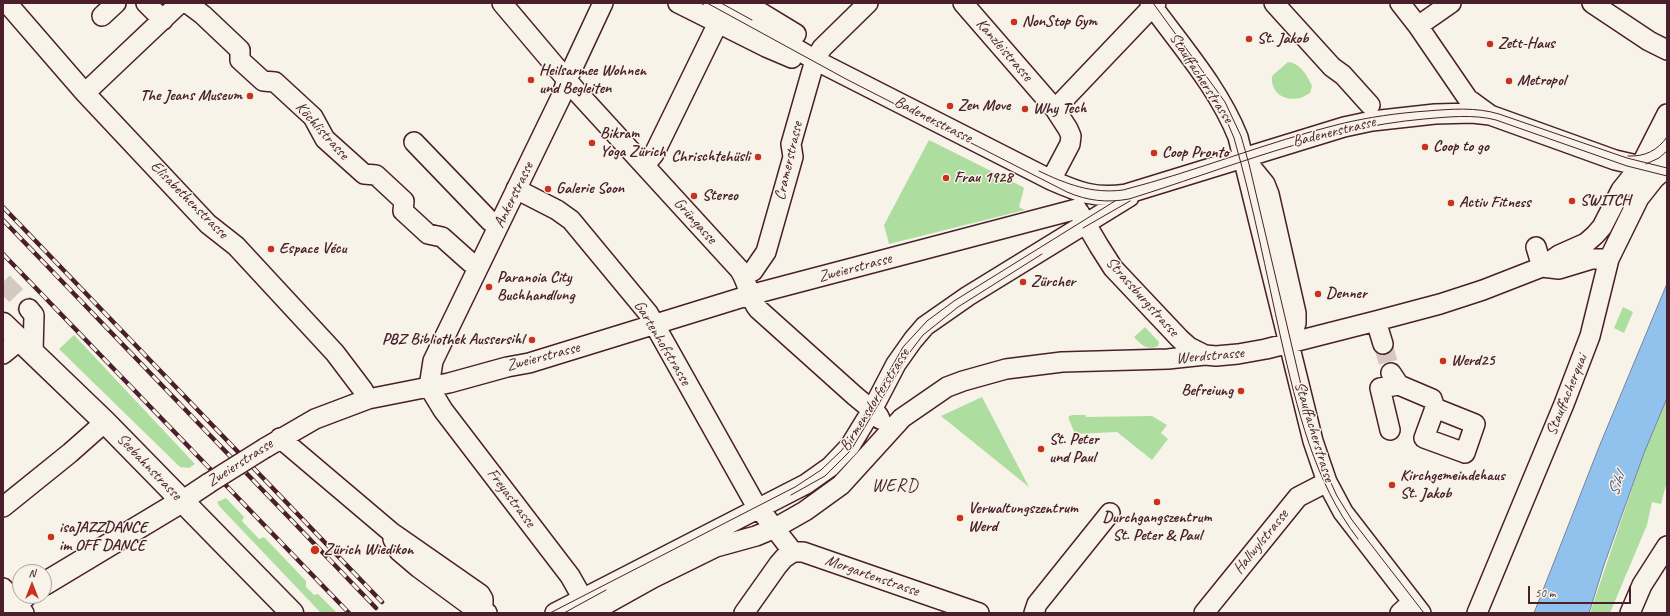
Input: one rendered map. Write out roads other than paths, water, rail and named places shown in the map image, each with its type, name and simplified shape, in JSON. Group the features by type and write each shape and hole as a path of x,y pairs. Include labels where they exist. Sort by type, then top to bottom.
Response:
{"main road":[{"name":"Seebahnstrasse","path":"3,324 105,422 292,613"},
{"name":"Zweierstrasse","path":"52,579 182,501"}],"street":[{"name":"Elisabethenstrasse","path":"7,3 85,93 208,224 236,246 335,353 368,399"},
{"path":"146,3 163,20"},
{"path":"85,93 180,3"},
{"name":"Köchlistrasse","path":"187,3 203,15 240,50 240,60 263,81 275,82 313,117 325,139 364,174 376,175 404,201 403,211 428,234 442,237 470,262 478,266"},
{"name":"Grüngasse","path":"502,3 567,80 744,276 750,295 758,309 878,415 885,436"},
{"name":"Ankerstrasse","path":"429,387 433,361 561,97 567,80 603,3"},
{"name":"Badenerstrasse","path":"678,3 795,60 815,60"},
{"name":"Badenerstrasse","path":"713,3 773,35 815,60 1051,180 1078,192 1094,195 1113,196 1140,190 1313,135 1372,121 1434,114 1472,113 1490,115 1619,161 1657,171"},
{"path":"745,3 805,40 815,60"},
{"name":"Cramerstrasse","path":"744,276 753,271 766,252 793,157 791,144 815,60 822,48 868,3"},
{"name":"Kanzleistrasse","path":"963,3 1054,109 1068,129 1071,136 1070,144 1051,180"},
{"path":"1274,3 1332,67 1344,76 1370,105"},
{"path":"1400,3 1418,26 1468,99 1490,115"},
{"path":"1418,26 1451,3"},
{"path":"1592,3 1649,41 1667,50"},
{"path":"1054,109 1152,4"},
{"name":"Stauffacherstrasse","path":"1152,4 1224,107 1238,137 1313,441 1327,482 1336,500 1411,609"},
{"path":"644,165 654,154 718,23"},
{"path":"1657,171 1667,114"},
{"path":"414,142 490,221 499,225"},
{"path":"1657,171 1657,156 1667,144"},
{"name":"Stauffacherquai","path":"1477,613 1561,411 1590,336 1609,259 1639,198 1657,171"},
{"name":"Werdstrasse","path":"885,436 902,418 947,387 977,376 1006,369 1062,362 1168,359 1205,355 1216,356 1238,354 1376,322 1483,290 1542,267 1559,255 1586,243 1602,226 1621,190 1657,171"},
{"name":"Badenerstrasse","path":"1051,180 1068,196 1081,216"},
{"name":"Gartenhofstrasse","path":"516,189 564,214 571,220 648,312 711,427 759,509 775,528"},
{"name":"Birmensdorferstrasse","path":"586,608 759,509 806,484 830,467 850,446 872,410 896,364 925,326 968,296 1042,250 1081,216 1140,190"},
{"name":"Zweierstrasse","path":"182,501 280,438 326,414 368,399 429,387 507,367 529,363 750,295 1024,223 1081,216"},
{"name":"Strassburgstrasse","path":"1081,216 1113,268 1189,348 1205,355"},
{"path":"1024,223 1039,229 1042,234 1042,250"},
{"path":"1536,248 1542,267"},
{"name":"Werdstrasse","path":"1542,267 1559,269 1592,259 1609,259"},
{"path":"3,354 26,346 34,315 29,309"},
{"path":"1376,322 1383,344"},
{"path":"1390,430 1380,388 1395,379 1432,399 1435,408"},
{"name":"Freyastrasse","path":"429,387 443,410 570,576 586,608"},
{"path":"3,507 105,422"},
{"name":"Birmensdorferstrasse","path":"555,613 586,608 653,578 716,547 756,536 775,528 805,511 841,485 885,436"},
{"path":"280,438 391,532 480,594 483,600 485,612"},
{"name":"Hallwylstrasse","path":"1204,613 1298,497 1327,482"},
{"path":"1034,613 1037,604 1110,513"},
{"path":"744,613 778,565 784,558 793,552 775,528"},
{"path":"1630,613 1642,585 1667,546"},
{"name":"Morgartenstrasse","path":"793,552 808,553 978,613"}],"water":[{"name":"Sihl","path":"1667,284 1667,398 1644,453 1604,565 1589,613 1534,613 1599,447"}],"tunnel":[{"path":"3,282 29,309"},
{"path":"1383,344 1391,373"}],"tram line":[{"path":"707,3 846,79 1067,192 1090,199 1105,201 1129,199 1274,151 1348,131 1386,124 1451,117 1478,117 1496,120 1627,166 1667,176"},
{"path":"721,3 752,20"},
{"path":"1153,3 1225,102 1241,136 1249,164 1305,402 1326,472 1337,496 1352,520 1424,613"},
{"path":"1201,79 1223,112 1234,138 1253,213 1287,365 1309,444 1330,493 1343,517 1358,539"},
{"path":"1039,171 1069,184 1080,187 1101,191 1123,190 1286,139 1340,124 1394,114 1463,109 1481,110 1499,114 1627,158 1667,168"},
{"path":"1628,156 1650,152 1660,146 1667,137"},
{"path":"1646,164 1659,158 1667,151"},
{"path":"550,613 795,487 821,470 842,450 857,428 903,347 927,321 954,301 1115,201"},
{"path":"1083,228 1130,201"},
{"path":"791,495 825,476 851,450 910,352 923,335 958,307 1042,254"},
{"path":"564,613 606,590"}],"railway":[{"path":"3,207 382,602"},
{"path":"3,220 376,608"},
{"path":"3,254 349,613"}],"place":[{"name":"NonStop Gym","path":"1014,22"},
{"name":"St. Jakob","path":"1249,39"},
{"name":"Zett-Haus","path":"1490,44"},
{"name":"Heilsarmee Wohnen und Begleiten","path":"531,80"},
{"name":"Metropol","path":"1509,81"},
{"name":"The Jeans Museum","path":"250,96"},
{"name":"Zen Move","path":"950,106"},
{"name":"Why Tech","path":"1025,109"},
{"name":"Bikram Yoga Zürich","path":"592,143"},
{"name":"Coop to go","path":"1425,147"},
{"name":"Coop Pronto","path":"1154,153"},
{"name":"Chrischtehüsli","path":"758,157"},
{"name":"Frau 1928","path":"946,178"},
{"name":"Galerie Soon","path":"548,189"},
{"name":"Stereo","path":"694,196"},
{"name":"SWITCH","path":"1572,201"},
{"name":"Activ Fitness","path":"1451,203"},
{"name":"Espace Vécu","path":"271,249"},
{"name":"Zürcher","path":"1023,282"},
{"name":"Paranoia City Buchhandlung","path":"489,287"},
{"name":"Denner","path":"1318,294"},
{"name":"PBZ Bibliothek Aussersihl","path":"532,340"},
{"name":"Werd25","path":"1443,361"},
{"name":"Befreiung","path":"1241,391"},
{"name":"St. Peter und Paul","path":"1041,449"},
{"name":"Kirchgemeindehaus St. Jakob","path":"1392,485"},
{"name":"Durchgangszentrum St. Peter & Paul","path":"1157,502"},
{"name":"Verwaltungszentrum Werd","path":"960,518"},
{"name":"isaJAZZDANCE im OFF DANCE","path":"51,537"},
{"name":"Zürich Wiedikon","path":"315,550"}],"district":[{"name":"WERD","path":"895,486"}]}
